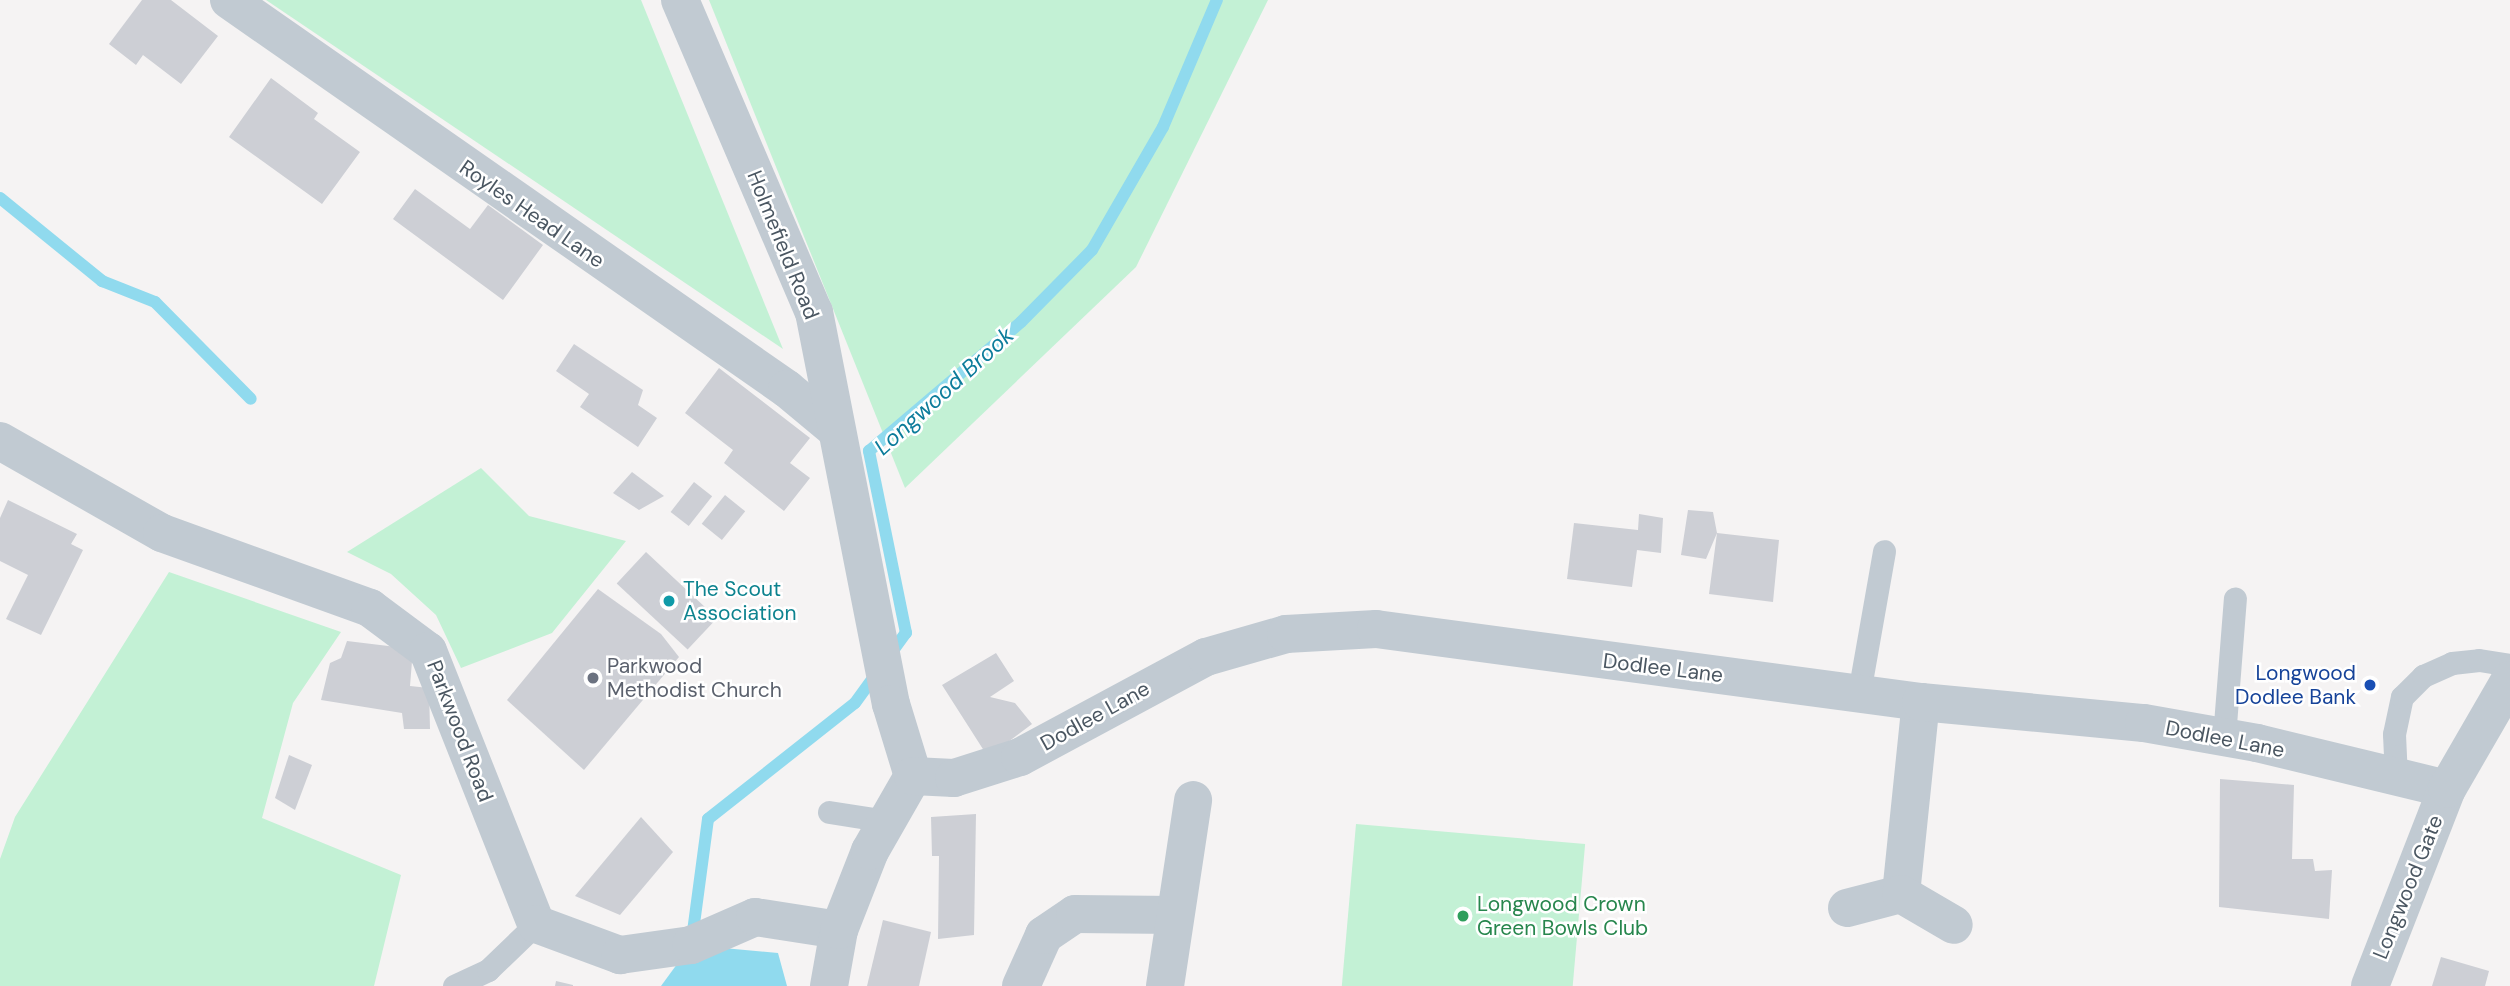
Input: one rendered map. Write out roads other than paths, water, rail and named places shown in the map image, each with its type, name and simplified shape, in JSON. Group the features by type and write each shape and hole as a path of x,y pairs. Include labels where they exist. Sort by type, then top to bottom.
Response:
{"street":[{"name":"Royles Head Lane","path":"229,0 787,388 834,428"},
{"name":"Holmefield Road","path":"680,0 814,312 834,428 891,704 913,776"},
{"name":"Parkwood Road","path":"0,441 162,533 370,608 428,651 536,924"},
{"name":"Dodlee Lane","path":"913,776 954,778 1020,757 1206,656 1286,635 1376,629 1921,702 2144,723 2224,737 2447,789"},
{"name":"Longwood Gate","path":"2370,986 2447,789 2510,680"},
{"path":"1901,894 1921,702"},
{"path":"829,986 839,930 870,850 913,776"},
{"path":"1165,986 1193,800"},
{"path":"1847,908 1901,894 1954,925"},
{"path":"1021,986 1044,934 1075,914 1175,915"},
{"path":"536,924 620,955 691,945 755,918 839,930"}],"lane":[{"path":"1859,693 1884,551"},
{"path":"2224,737 2235,598"},
{"path":"2396,778 2394,734 2402,696 2423,676 2452,663 2479,660 2510,665"},
{"path":"829,812 887,821"},
{"path":"454,986 488,970 536,924"}],"water":[{"path":"691,945 778,953 787,986 661,986"}],"waterway":[{"name":"Longwood Brook","path":"889,656 906,633 869,451 1021,322 1092,250 1163,127 1217,0"},
{"path":"0,198 102,281 155,302 251,399"},
{"name":"Longwood Brook","path":"692,939 708,819 855,703 877,673"}],"place":[{"name":"The Scout Association","path":"669,601"},
{"name":"Parkwood Methodist Church","path":"593,678"},
{"name":"Longwood Dodlee Bank","path":"2370,685"},
{"name":"Longwood Crown Green Bowls Club","path":"1463,916"}]}
